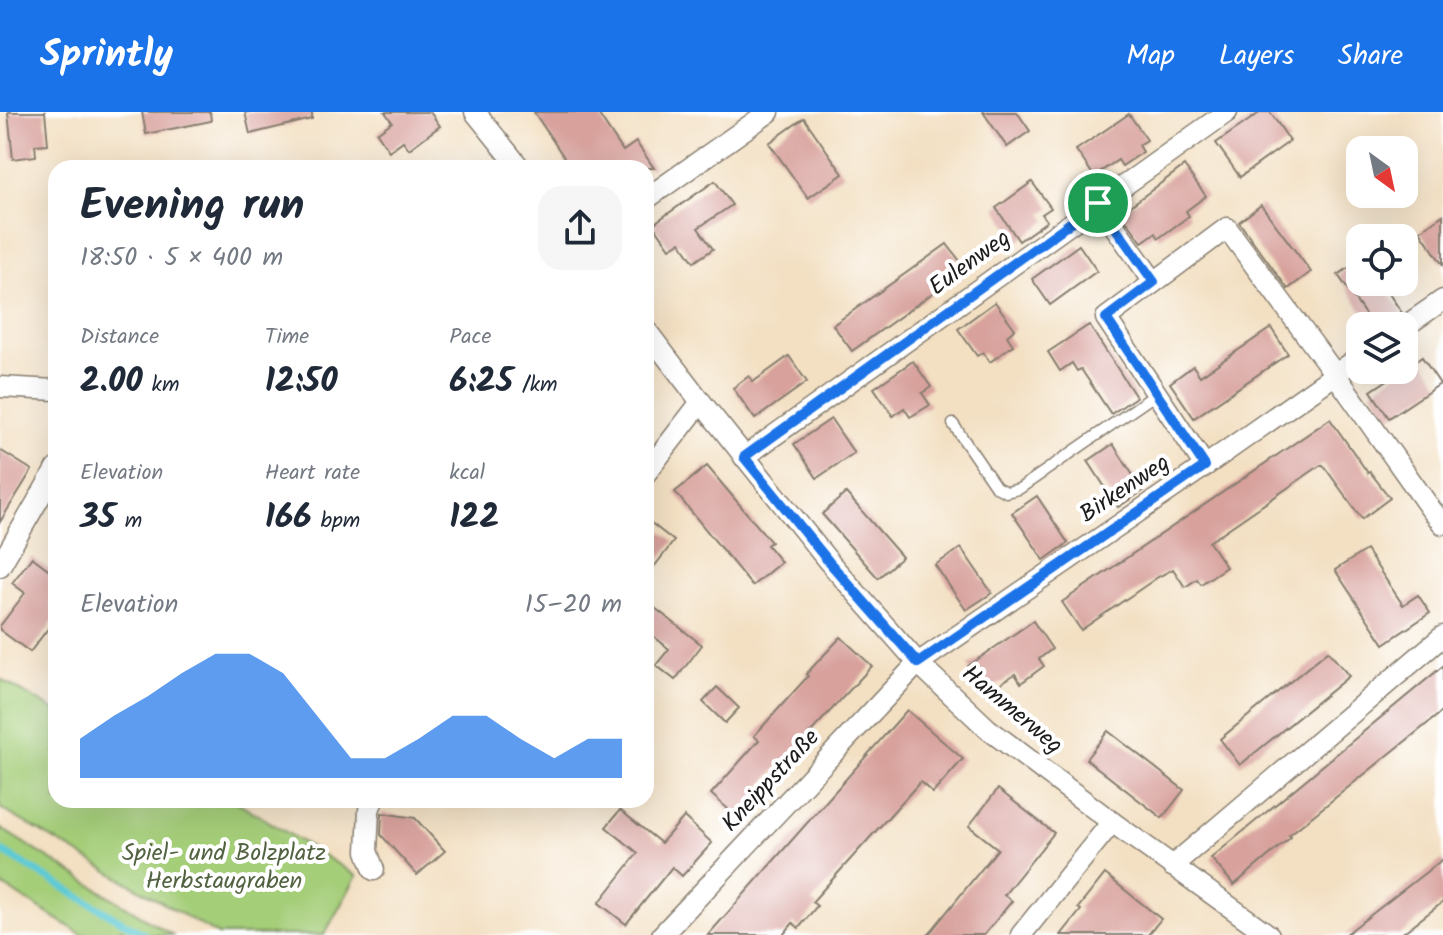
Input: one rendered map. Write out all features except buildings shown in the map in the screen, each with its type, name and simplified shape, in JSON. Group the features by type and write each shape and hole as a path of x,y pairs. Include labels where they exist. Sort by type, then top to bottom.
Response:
{"street":[{"path":"475,112 514,160"},
{"path":"654,193 769,112"},
{"name":"Eulenweg","path":"744,457 1227,112"},
{"path":"1098,203 1154,282"},
{"path":"1205,466 1106,318 1227,228 1443,524"},
{"path":"1418,317 1443,300"},
{"name":"Hammerweg","path":"654,340 829,562 918,663 988,729 1269,935"},
{"name":"Birkenweg","path":"918,663 1346,367"},
{"path":"0,387 48,390"},
{"path":"654,463 701,402"},
{"path":"0,566 48,483"},
{"path":"1172,866 1443,636"},
{"name":"Kneippstraße","path":"662,935 918,663"},
{"path":"370,808 367,851 374,870"},
{"path":"1021,935 1112,822"}],"lane":[{"path":"953,424 996,487 1006,492 1019,489 1156,394"}],"green space":[{"name":"Spiel- und Bolzplatz Herbstaugraben","path":"0,679 48,706 48,808 247,808 357,876 324,935 218,935 0,808"},
{"path":"0,828 172,935 130,935 121,929 117,935 83,935 0,884"}],"waterway":[{"path":"0,850 145,935"}],"route":[{"path":"1098,203 1154,282 1106,318 1205,466 918,663 829,562 744,457 1098,203"}]}
